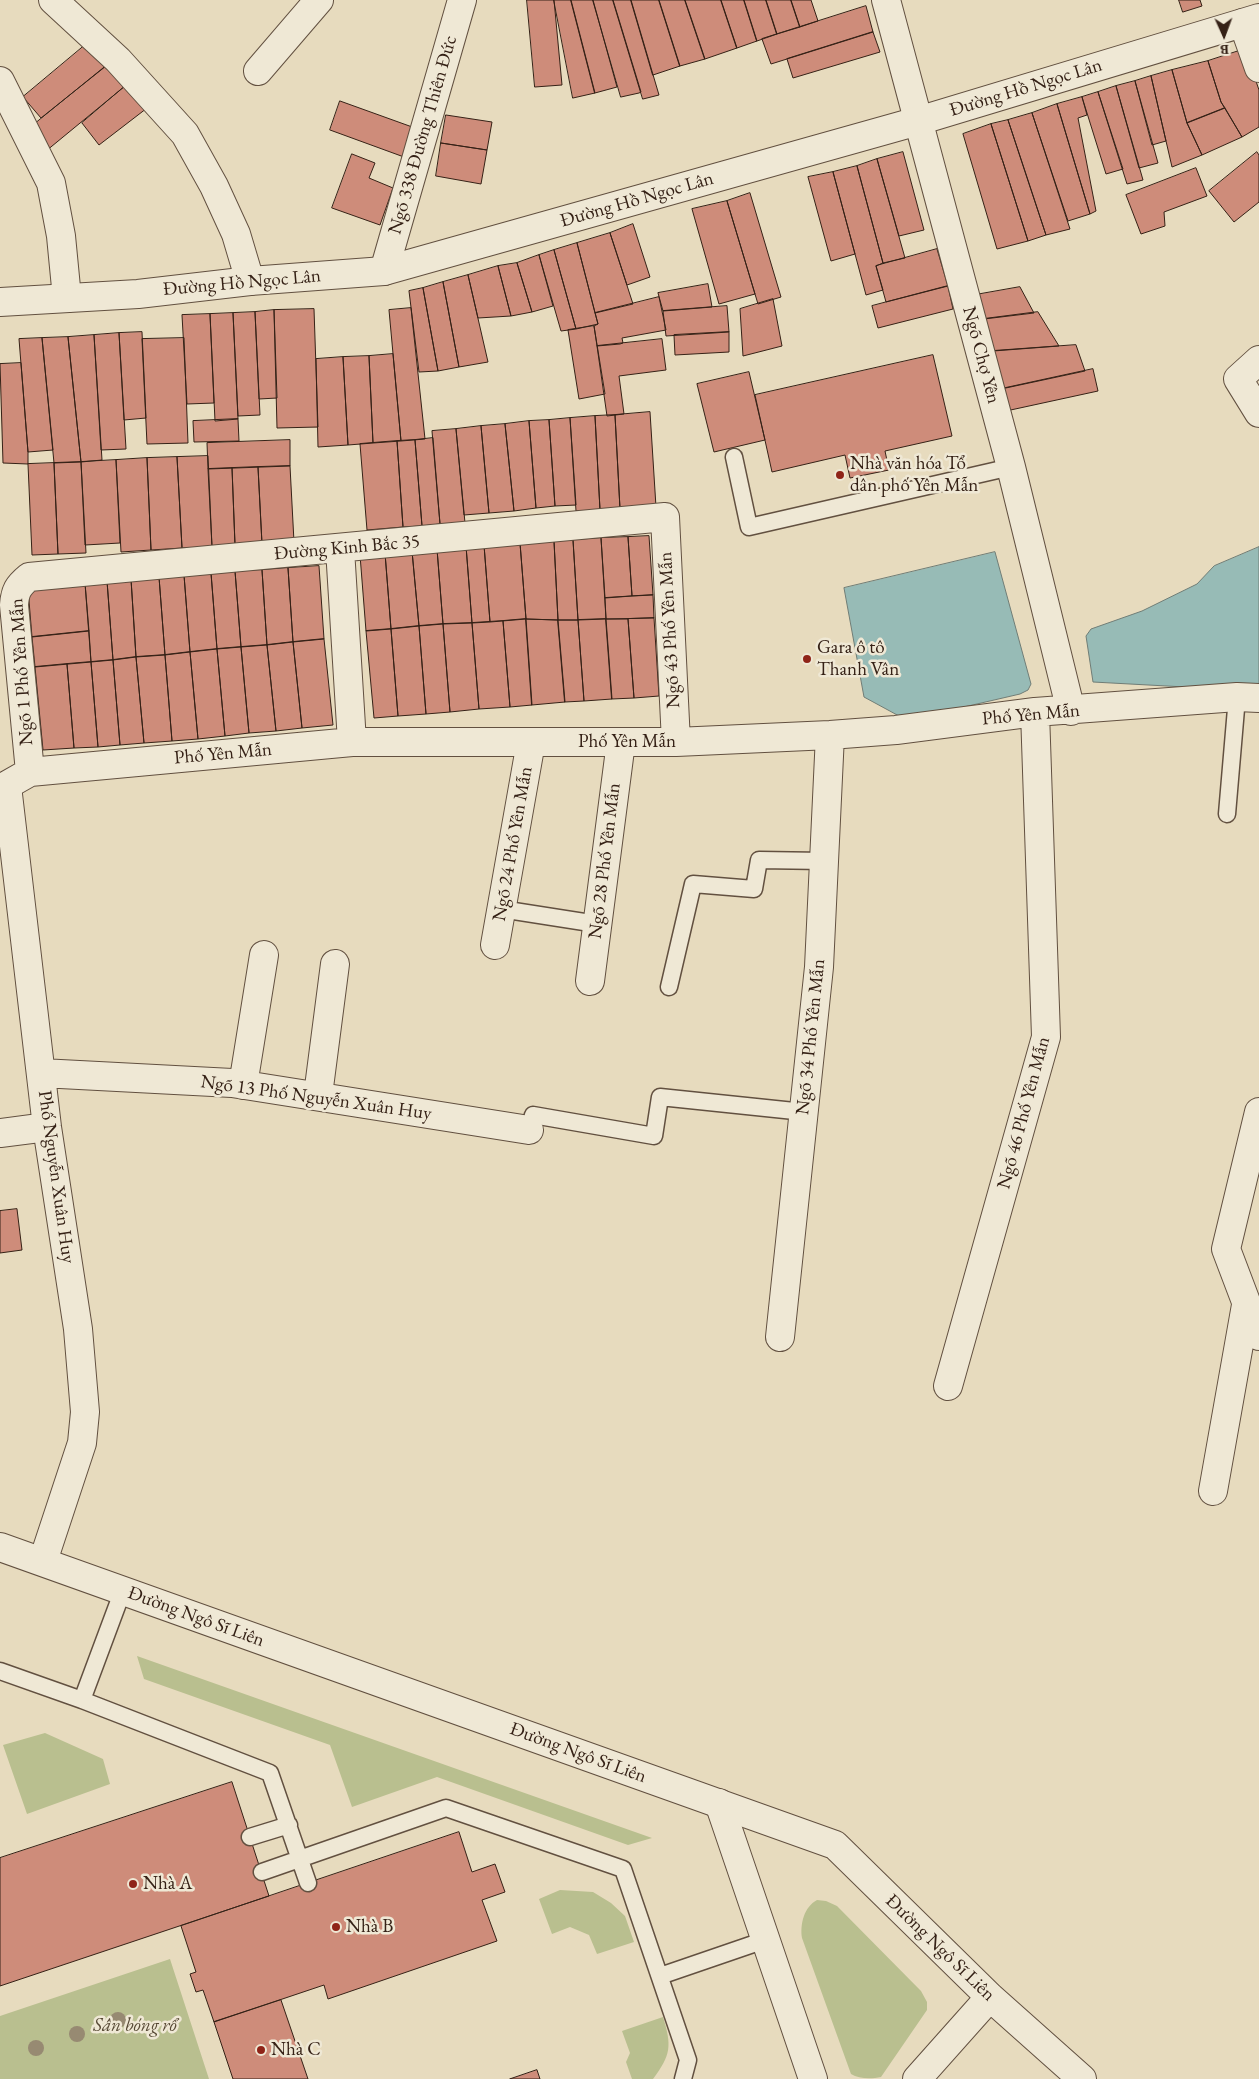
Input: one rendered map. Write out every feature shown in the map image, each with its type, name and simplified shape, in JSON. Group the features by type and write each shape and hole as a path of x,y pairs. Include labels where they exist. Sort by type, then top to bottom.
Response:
{"street":[{"path":"53,0 118,60 185,134 214,186 232,226 250,281"},
{"path":"258,71 319,0"},
{"name":"Ngõ 338 Đường Thiên Đức","path":"384,271 462,0"},
{"name":"Ngõ Chợ Yên","path":"886,0 1011,467 1071,711"},
{"path":"1251,20 1259,68"},
{"name":"Đường Hồ Ngọc Lân","path":"0,302 138,294 250,281 384,271 918,121 1251,20"},
{"path":"0,81 51,183 61,236 67,298"},
{"path":"1259,360 1238,378 1259,413"},
{"name":"Đường Kinh Bắc 35","path":"29,577 665,517"},
{"name":"Ngõ 43 Phố Yên Mẫn","path":"665,517 676,742"},
{"path":"340,549 352,742"},
{"name":"Ngõ 1 Phố Yên Mẫn","path":"29,577 20,584 15,593 14,605 30,772"},
{"name":"Phố Yên Mẫn","path":"3,788 30,772 352,742 676,742 830,735 896,730 1035,712 1248,698"},
{"name":"Ngõ 46 Phố Yên Mẫn","path":"948,1386 1046,1037 1035,712"},
{"name":"Ngõ 34 Phố Yên Mẫn","path":"780,1337 819,966 830,735"},
{"name":"Ngõ 24 Phố Yên Mẫn","path":"495,945 531,742"},
{"name":"Ngõ 28 Phố Yên Mẫn","path":"590,981 621,742"},
{"name":"Phố Nguyễn Xuân Huy","path":"3,788 47,1127 78,1329 85,1412 82,1443 43,1561"},
{"path":"243,1085 264,955"},
{"path":"318,1095 335,964"},
{"name":"Ngõ 13 Phố Nguyễn Xuân Huy","path":"41,1073 243,1085 318,1095 530,1130"},
{"path":"1259,1112 1226,1249 1259,1336"},
{"path":"0,1133 47,1127"},
{"path":"1213,1491 1246,1305"},
{"name":"Đường Ngô Sĩ Liên","path":"0,1547 835,1845 990,1997 1082,2079"},
{"path":"718,1803 813,2079"},
{"path":"917,2079 990,1997"}],"lane":[{"path":"734,457 749,527 1011,467"},
{"path":"1227,814 1248,698"},
{"path":"669,987 693,884 754,889 760,860 825,861"},
{"path":"501,909 597,924"},
{"path":"530,1130 533,1115 654,1136 660,1097 804,1112"},
{"path":"82,1700 123,1590"},
{"path":"0,1671 82,1700 270,1773 308,1883"},
{"path":"262,1872 446,1808 623,1869 688,2060 683,2079"},
{"path":"250,1837 289,1824"},
{"path":"660,1976 765,1940"}],"green space":[{"path":"137,1656 652,1838 628,1845 437,1777 352,1807 330,1745 144,1679"},
{"path":"45,1733 103,1759 110,1784 27,1814 3,1745"},
{"path":"560,1890 593,1892 611,1903 625,1916 634,1942 597,1954 589,1935 570,1927 552,1934 539,1899"},
{"path":"817,1900 826,1901 837,1906 921,1991 927,2002 927,2010 881,2077 865,2078 851,2074 802,1938 804,1916 809,1907"},
{"name":"Sân bóng rổ","path":"170,1959 209,2079 0,2079 0,2016"},
{"path":"663,2017 669,2043 663,2063 653,2079 632,2079 626,2062 630,2053 622,2031"}],"water":[{"path":"1259,547 1259,691 1093,682 1086,636 1091,629 1142,611 1197,584 1214,566"},
{"path":"995,552 1031,684 1028,690 1020,694 938,713 899,716 864,697 844,588"}],"building":[{"path":"527,0 554,0 562,85 535,87"},
{"path":"554,0 571,0 595,93 573,98"},
{"path":"571,0 593,0 617,87 595,93"},
{"path":"593,0 613,0 641,92 621,97"},
{"path":"613,0 631,0 659,95 643,99"},
{"path":"631,0 659,0 680,66 653,75"},
{"path":"659,0 685,0 705,59 680,66"},
{"path":"685,0 721,0 737,48 705,59"},
{"path":"721,0 744,0 757,41 737,48"},
{"path":"744,0 766,0 777,34 757,41"},
{"path":"766,0 791,0 800,27 777,34"},
{"path":"791,0 811,0 818,21 800,27"},
{"path":"1179,0 1200,0 1202,6 1183,12"},
{"path":"866,6 873,32 771,64 762,39"},
{"path":"873,32 880,52 793,78 787,59"},
{"path":"90,41 111,62 41,118 23,97"},
{"path":"1245,49 1259,90 1259,127 1242,137 1221,102 1208,61"},
{"path":"1208,61 1221,102 1225,108 1187,123 1172,70"},
{"path":"111,62 130,82 46,151 31,127"},
{"path":"1172,70 1187,123 1202,155 1172,167 1151,76"},
{"path":"1151,76 1166,141 1152,145 1135,81"},
{"path":"1135,81 1158,163 1139,168 1116,86"},
{"path":"130,82 151,105 99,145 82,123"},
{"path":"1116,86 1143,180 1127,184 1098,92"},
{"path":"1098,92 1123,169 1106,174 1082,97"},
{"path":"1082,97 1087,115 1078,118 1096,211 1090,214 1057,104"},
{"path":"340,101 415,128 404,157 330,130"},
{"path":"1057,104 1090,214 1068,221 1032,113"},
{"path":"1225,108 1242,137 1202,155 1187,123"},
{"path":"1032,113 1070,229 1046,235 1008,120"},
{"path":"446,115 492,122 487,150 441,143"},
{"path":"1008,120 1046,235 1028,241 991,124"},
{"path":"991,124 1028,241 997,249 963,134"},
{"path":"441,143 487,150 481,184 436,176"},
{"path":"903,152 924,230 899,236 877,159"},
{"path":"1257,152 1259,155 1259,202 1234,222 1209,191"},
{"path":"352,154 375,163 369,178 393,188 380,225 332,208"},
{"path":"877,159 905,258 883,263 857,166"},
{"path":"857,166 883,263 876,266 883,290 866,295 833,172"},
{"path":"1196,168 1207,196 1164,212 1165,226 1141,234 1126,195"},
{"path":"833,172 855,254 831,261 808,177"},
{"path":"750,193 781,297 758,304 727,201"},
{"path":"727,201 755,294 719,304 692,209"},
{"path":"633,224 650,277 627,285 610,233"},
{"path":"610,233 633,304 595,313 577,243"},
{"path":"577,243 598,324 576,329 554,250"},
{"path":"937,249 948,286 886,302 876,266"},
{"path":"554,250 576,329 561,331 539,255"},
{"path":"539,255 553,306 532,312 517,263"},
{"path":"517,263 532,312 511,316 498,266"},
{"path":"498,266 511,316 478,318 468,275"},
{"path":"468,275 488,362 459,367 443,282"},
{"path":"443,282 459,367 438,371 423,288"},
{"path":"708,284 712,307 663,311 658,293"},
{"path":"948,286 953,309 878,328 872,306"},
{"path":"1020,287 1034,313 984,319 975,295"},
{"path":"423,288 438,371 419,372 409,291"},
{"path":"659,297 666,330 622,338 623,343 620,344 597,346 594,326 598,324 595,313"},
{"path":"773,299 782,346 743,356 740,309"},
{"path":"727,306 729,332 666,336 663,311"},
{"path":"411,308 425,439 401,441 389,310"},
{"path":"314,309 318,427 277,428 274,310"},
{"path":"274,310 277,398 259,399 255,312"},
{"path":"255,312 260,415 238,416 233,313"},
{"path":"1038,312 1059,346 993,351 984,319"},
{"path":"233,313 238,419 215,421 210,314"},
{"path":"210,314 214,403 187,404 182,315"},
{"path":"594,326 605,394 579,399 568,330"},
{"path":"142,332 146,418 124,420 119,333"},
{"path":"729,332 729,352 675,355 674,335"},
{"path":"119,333 126,449 101,450 94,335"},
{"path":"94,335 102,460 81,462 68,337"},
{"path":"68,337 81,462 54,463 42,338"},
{"path":"42,338 53,450 28,452 19,339"},
{"path":"184,338 188,443 147,444 142,339"},
{"path":"662,339 666,370 619,376 624,414 607,416 597,346"},
{"path":"1076,345 1085,371 1001,389 993,351"},
{"path":"393,354 401,441 373,443 369,356"},
{"path":"933,355 952,436 885,451 889,470 850,478 845,455 772,472 755,395"},
{"path":"369,356 373,443 348,445 343,357"},
{"path":"343,357 348,445 318,447 316,359"},
{"path":"21,363 28,464 3,463 0,364"},
{"path":"1093,369 1098,391 1006,411 1001,389"},
{"path":"749,372 765,440 714,452 697,384"},
{"path":"650,412 656,507 620,509 615,415"},
{"path":"615,415 620,509 600,510 595,416"},
{"path":"595,416 600,510 576,511 570,418"},
{"path":"570,418 576,505 555,506 549,420"},
{"path":"238,419 239,441 194,442 193,421"},
{"path":"549,420 555,506 536,508 529,421"},
{"path":"529,421 536,508 514,511 505,424"},
{"path":"505,424 514,511 489,513 481,426"},
{"path":"481,426 489,513 464,515 456,429"},
{"path":"456,429 465,523 440,524 432,431"},
{"path":"433,438 440,524 422,526 415,440"},
{"path":"290,440 290,466 208,469 207,443"},
{"path":"415,440 422,526 403,527 397,441"},
{"path":"397,441 403,527 367,530 360,444"},
{"path":"208,456 212,547 182,548 177,457"},
{"path":"177,457 182,548 151,550 147,458"},
{"path":"147,458 151,550 121,552 116,460"},
{"path":"116,460 120,543 85,545 81,462"},
{"path":"81,462 86,553 58,554 54,463"},
{"path":"54,463 58,554 32,555 28,464"},
{"path":"290,466 294,542 262,544 258,467"},
{"path":"258,467 262,544 235,545 232,468"},
{"path":"232,468 235,545 212,547 208,469"},
{"path":"649,536 653,595 632,596 628,537"},
{"path":"628,537 632,596 605,598 601,538"},
{"path":"601,538 606,619 578,620 573,540"},
{"path":"573,540 578,620 558,620 554,541"},
{"path":"554,541 558,620 526,619 520,543"},
{"path":"520,543 526,619 490,622 484,545"},
{"path":"484,545 490,622 472,623 466,546"},
{"path":"466,546 472,623 443,624 437,549"},
{"path":"437,549 443,624 419,626 412,551"},
{"path":"412,551 419,626 391,629 385,553"},
{"path":"385,553 391,629 366,631 360,555"},
{"path":"319,566 324,639 293,642 288,568"},
{"path":"288,568 293,642 267,645 262,570"},
{"path":"262,570 267,645 241,647 235,571"},
{"path":"235,571 241,647 217,649 211,573"},
{"path":"211,573 217,649 190,652 184,575"},
{"path":"184,575 190,652 165,655 159,577"},
{"path":"159,577 165,655 136,657 131,579"},
{"path":"131,579 136,657 113,660 107,581"},
{"path":"107,581 113,660 91,662 85,583"},
{"path":"85,583 89,631 32,637 28,589"},
{"path":"653,595 654,618 606,619 605,598"},
{"path":"654,618 659,696 634,698 628,619"},
{"path":"526,619 558,620 565,702 532,705"},
{"path":"526,619 532,705 510,707 503,621"},
{"path":"606,619 628,619 634,698 612,699"},
{"path":"606,619 612,699 584,701 578,620"},
{"path":"558,620 578,620 584,701 565,702"},
{"path":"503,621 510,707 479,709 472,623"},
{"path":"472,623 479,709 450,712 443,624"},
{"path":"443,624 450,712 426,714 419,626"},
{"path":"419,626 426,714 398,716 391,629"},
{"path":"391,629 398,716 374,718 366,631"},
{"path":"89,631 91,662 35,667 32,637"},
{"path":"324,639 333,725 302,728 293,642"},
{"path":"293,642 302,728 276,731 267,645"},
{"path":"267,645 276,731 249,733 241,647"},
{"path":"241,647 249,733 225,736 217,649"},
{"path":"217,649 225,736 198,739 190,652"},
{"path":"190,652 198,739 172,741 165,655"},
{"path":"165,655 172,741 144,743 136,657"},
{"path":"136,657 144,743 120,745 113,660"},
{"path":"113,660 120,745 98,747 91,662"},
{"path":"91,662 98,747 74,748 67,664"},
{"path":"67,664 74,748 43,750 35,667"},
{"path":"17,1209 22,1250 0,1253 0,1211"},
{"name":"Nhà A","path":"232,1782 269,1896 0,1986 0,1858"},
{"name":"Nhà B","path":"459,1832 472,1872 495,1864 505,1892 482,1900 497,1941 328,1999 324,1985 214,2022 203,1990 196,1992 190,1974 196,1972 181,1926"},
{"name":"Nhà C","path":"281,2000 308,2079 233,2079 214,2022"},
{"path":"537,2070 540,2079 510,2079"}],"place":[{"name":"Nhà văn hóa Tổ dân phố Yên Mẫn","path":"840,475"},
{"name":"Gara ô tô Thanh Vân","path":"807,659"},
{"name":"Nhà A","path":"133,1884"},
{"name":"Nhà B","path":"336,1927"},
{"name":"Nhà C","path":"261,2050"}]}
